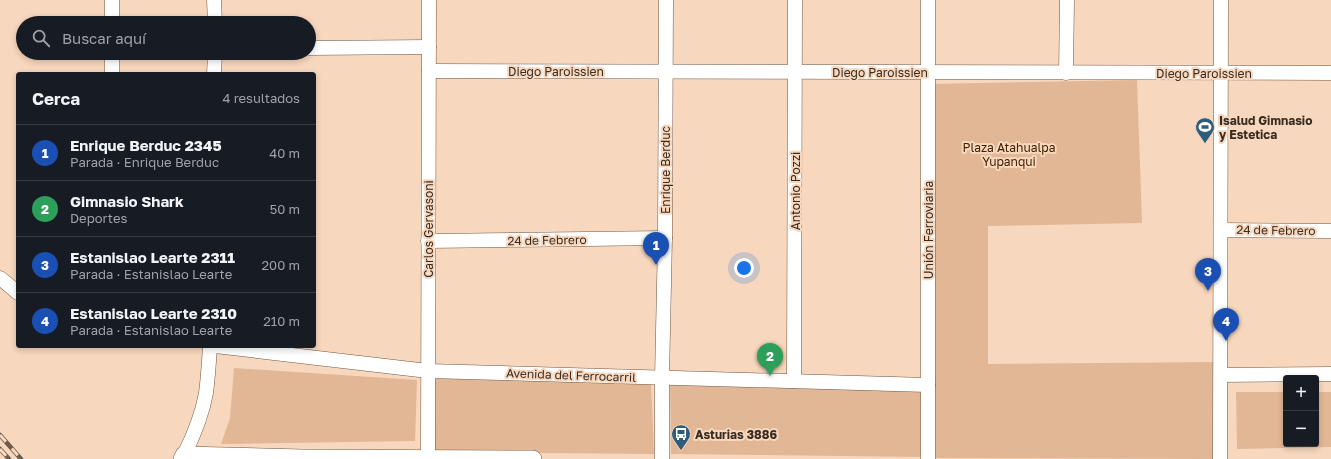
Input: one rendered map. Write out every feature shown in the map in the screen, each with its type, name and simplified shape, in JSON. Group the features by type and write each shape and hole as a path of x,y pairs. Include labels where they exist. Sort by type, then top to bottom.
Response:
{"street":[{"path":"112,0 112,16"},
{"path":"214,0 215,16"},
{"name":"Carlos Gervasoni","path":"428,458 429,0"},
{"name":"Enrique Berduc","path":"662,459 666,0"},
{"name":"Antonio Pozzi","path":"794,381 795,0"},
{"name":"Unión Ferroviaria","path":"928,0 928,459"},
{"path":"1066,73 1067,0"},
{"path":"1220,459 1221,0"},
{"path":"316,48 429,47"},
{"path":"112,60 112,72"},
{"path":"214,72 215,60"},
{"name":"Diego Paroissien","path":"429,71 1331,73"},
{"name":"24 de Febrero","path":"1221,230 1331,231"},
{"name":"24 de Febrero","path":"428,241 665,238"},
{"path":"0,278 16,291"},
{"path":"210,348 206,393 193,437 183,457 533,459"},
{"name":"Avenida del Ferrocarril","path":"232,348 428,371 928,385"},
{"path":"1221,375 1331,374"}],"green space":[{"name":"Plaza Atahualpa Yupanqui","path":"1137,80 1142,223 988,226 988,364 1216,362 1216,459 931,458 932,84"},
{"path":"234,368 417,380 415,441 221,444 230,418"},
{"path":"434,375 651,382 654,454 434,452"},
{"path":"670,381 924,388 924,457 671,454"},
{"path":"1236,392 1283,392 1283,447 1319,447 1319,392 1331,392 1331,447 1237,449"}],"railway":[{"path":"0,435 21,459"},
{"path":"0,449 9,459"}],"place":[{"name":"Isalud Gimnasio y Estetica","path":"1205,144"},
{"name":"Enrique Berduc 2345","path":"656,265"},
{"name":"Estanislao Learte 2311","path":"1208,291"},
{"name":"Estanislao Learte 2310","path":"1226,341"},
{"name":"Gimnasio Shark","path":"770,376"},
{"name":"Asturias 3886","path":"681,451"}]}
